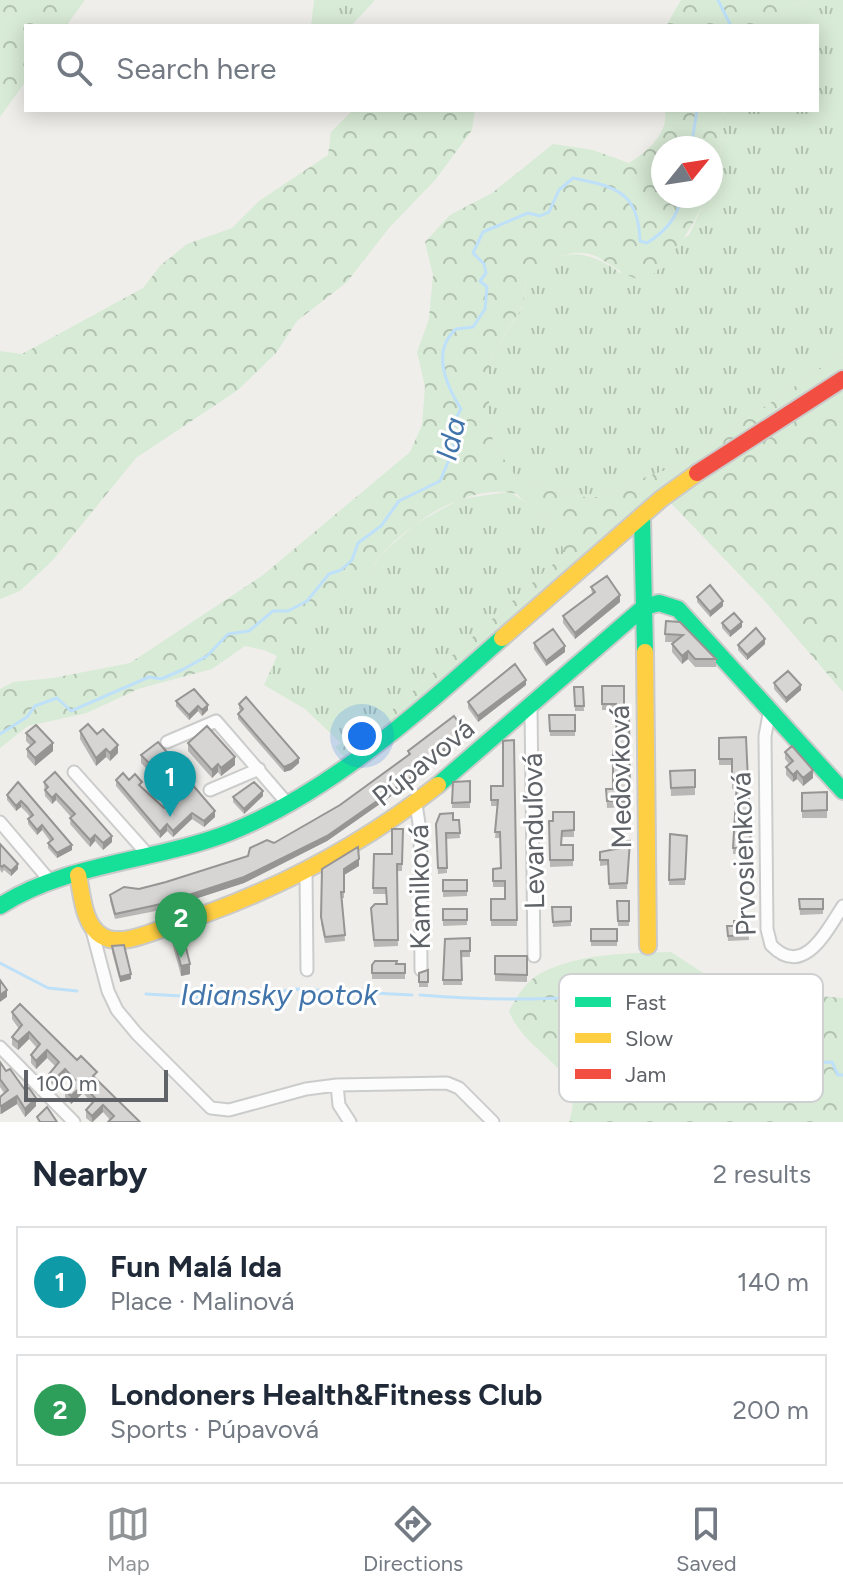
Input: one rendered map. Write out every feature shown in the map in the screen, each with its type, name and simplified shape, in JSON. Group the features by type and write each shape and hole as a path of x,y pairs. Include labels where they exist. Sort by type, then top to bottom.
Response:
{"street":[{"path":"0,906 46,883 233,832 287,803 423,707 642,516 719,456 843,379"},
{"path":"642,516 644,607 659,603 678,609 843,791"},
{"name":"Púpavová","path":"91,925 104,937 119,939 211,914 306,873 363,841 416,804 644,607"},
{"name":"Medovková","path":"644,607 648,946"},
{"name":"Levanduľová","path":"531,707 534,956"},
{"name":"Prvosienková","path":"770,709 765,736 767,929 771,945 791,956 808,954 818,945 843,906"},
{"path":"167,742 216,721 287,803"},
{"path":"210,790 259,769"},
{"path":"74,772 150,857"},
{"name":"Kamilková","path":"416,804 420,830 421,970"},
{"path":"0,822 46,883"},
{"path":"306,873 307,970"},
{"path":"78,875 110,996 137,1034 215,1110 229,1110 294,1092 337,1085 451,1084 493,1122"},
{"path":"0,1047 74,1122"},
{"path":"337,1085 339,1105 350,1122"}],"green space":[{"path":"0,0 85,0 67,24 24,24 24,84 0,117"},
{"path":"314,0 375,0 353,24 311,24"},
{"path":"681,0 807,0 787,9 776,24 667,24"},
{"path":"807,0 843,0 843,354 675,467 634,481 610,495 589,498 543,488 516,478 494,444 489,426 489,361 523,306 526,277 550,260 572,254 595,259 620,273 689,235 701,208 723,208 724,112 819,112 819,24 776,24 787,9"},
{"path":"351,112 475,112 472,130 436,179 389,228 347,282 297,321 276,353 238,390 136,458 52,561 20,591 0,599 0,351 22,354 143,288 160,266 187,244 232,228 259,201 328,155 331,132"},
{"path":"665,112 724,112 722,136 658,136 664,126"},
{"path":"553,144 593,150 629,163 651,145 651,208 701,208 681,242 646,281 627,275 601,259 581,253 551,260 526,277 523,305 489,361 489,426 494,444 517,478 543,488 589,498 610,495 634,481 675,467 843,354 843,372 669,484 428,696 345,758 335,747 391,711 563,555 562,543 554,527 517,494 480,494 443,507 426,517 394,541 357,590 344,602 264,650 245,646 212,669 138,689 87,713 28,726 0,748 0,689 13,682 53,678 130,663 263,575 410,452 422,425 425,387 417,352 429,319 433,275 425,242 450,215 492,193"},
{"path":"843,388 843,692 762,598 666,498"},
{"path":"509,492 559,531 563,540 563,555 391,711 341,743 305,709 264,685 277,656 264,650 352,595 382,554 414,525 460,499"},
{"path":"671,952 705,974 559,974 559,1071 528,1040 509,1011 526,985 556,966 605,955"},
{"path":"823,996 843,998 843,1122 569,1122 573,1103 823,1102"}],"building":[{"path":"607,576 620,595 575,633 563,616 595,592 591,587"},
{"path":"710,585 723,601 710,612 697,597"},
{"path":"734,613 742,622 730,632 722,623"},
{"path":"666,621 680,622 716,659 695,659 688,651 682,656 672,644 683,635 665,634"},
{"path":"756,628 765,639 747,655 738,645"},
{"path":"553,629 565,646 546,661 534,643"},
{"path":"515,664 526,680 478,716 468,702"},
{"path":"788,671 801,685 786,698 774,683"},
{"path":"602,686 624,686 624,715 629,715 630,801 607,801 606,789 613,789 613,750 617,750 616,704 602,704"},
{"path":"574,687 583,687 584,706 575,706"},
{"path":"194,689 208,705 202,710 198,706 189,715 176,701"},
{"path":"246,697 299,758 284,767 238,714 243,709 239,704"},
{"path":"549,715 575,715 575,731 550,731"},
{"path":"454,716 464,730 443,750 419,765 417,773 327,836 244,877 161,904 115,914 110,895 124,887 139,889 248,856 250,848 267,840 274,843 340,805 410,754 408,751"},
{"path":"88,724 97,734 103,729 118,745 110,753 106,749 96,758 80,731"},
{"path":"36,725 53,743 35,758 27,749 35,742 26,733"},
{"path":"207,726 235,757 221,768 218,764 212,770 188,743"},
{"path":"746,737 751,848 733,848 737,782 732,782 732,759 719,759 719,738"},
{"path":"514,740 517,920 491,920 491,899 505,899 505,881 493,881 493,869 501,868 500,832 495,832 498,800 491,800 491,786 503,786 503,741"},
{"path":"158,742 174,760 165,769 156,759 150,764 141,755"},
{"path":"792,746 813,770 803,778 797,771 793,775 786,767 793,761 785,752"},
{"path":"695,770 695,787 671,788 670,771"},
{"path":"55,772 112,836 103,843 95,835 90,840 70,818 75,814 56,794 52,798 45,790 48,787 44,782"},
{"path":"123,773 129,780 135,774 142,782 139,785 164,808 177,796 173,787 185,776 215,811 204,821 192,813 173,831 167,824 160,832 116,780"},
{"path":"470,781 470,802 452,803 453,782"},
{"path":"18,782 72,845 57,853 48,843 53,839 42,825 37,830 28,819 33,815 27,807 21,801 16,806 7,795"},
{"path":"254,782 263,791 244,809 233,797"},
{"path":"827,792 827,810 802,811 802,793"},
{"path":"553,812 574,812 574,830 562,831 561,845 573,845 573,860 550,860 549,821 553,821"},
{"path":"453,813 453,820 459,820 460,833 446,833 447,868 438,868 436,824 440,814"},
{"path":"392,829 403,829 402,864 397,864 398,940 374,940 371,908 375,904 387,904 386,888 373,888 374,854 392,854"},
{"path":"670,834 687,836 685,879 669,880"},
{"path":"630,841 627,883 609,884 608,860 600,860 600,852 621,848 621,842"},
{"path":"0,844 18,864 11,871 0,865"},
{"path":"358,847 359,859 344,869 344,892 341,892 345,935 325,937 321,917 322,869"},
{"path":"443,880 467,880 467,891 443,891"},
{"path":"799,899 823,899 823,909 800,909"},
{"path":"617,901 629,901 629,921 618,921"},
{"path":"552,907 571,907 571,921 553,922"},
{"path":"443,909 467,909 467,920 443,920"},
{"path":"734,921 748,921 749,935 728,936 727,926 734,926"},
{"path":"185,928 187,939 184,940 190,964 181,966 172,931"},
{"path":"591,929 617,929 617,941 591,941"},
{"path":"470,938 470,951 461,951 462,980 443,980 445,939"},
{"path":"124,945 131,974 120,977 112,946"},
{"path":"495,956 527,956 527,975 495,974"},
{"path":"375,961 405,964 405,973 372,973"},
{"path":"428,970 428,982 419,982 419,973"},
{"path":"0,980 7,990 0,995"},
{"path":"20,1004 77,1060 81,1056 97,1072 93,1076 140,1122 108,1122 114,1116 103,1105 92,1116 86,1110 96,1099 83,1085 71,1096 65,1090 75,1080 65,1069 55,1079 49,1074 59,1062 47,1050 36,1061 31,1055 40,1044 29,1032 18,1042 12,1037 22,1025 12,1012"},
{"path":"0,1062 36,1098 25,1109 17,1096 0,1106 0,1097 8,1090 0,1079"},
{"path":"47,1107 57,1122 40,1122 37,1117"}],"waterway":[{"name":"Ida","path":"718,0 730,24"},
{"name":"Ida","path":"693,136 697,112"},
{"name":"Ida","path":"0,734 27,717 35,706 57,698 71,711 149,677 161,679 182,670 207,656 228,634 249,631 273,611 288,611 307,601 329,574 341,570 352,560 358,543 381,526 399,501 440,481 454,448 453,423 461,409 446,379 444,347 456,329 473,327 485,309 487,287 480,281 486,273 484,264 473,253 483,232 528,213 540,216 549,212 559,190 573,178 622,194 635,212 640,241 647,243 660,234 678,208"},
{"name":"Idiansky potok","path":"0,963 48,988 77,991"},
{"name":"Idiansky potok","path":"146,994 235,999 295,989 412,995"},
{"name":"Idiansky potok","path":"420,995 496,999 559,998"},
{"name":"Idiansky potok","path":"823,1062 832,1062 838,1075 843,1075"}],"traffic: fast":[{"path":"438,785 644,607 642,516"},
{"path":"645,652 644,607 659,603 678,609 843,791"},
{"path":"0,906 53,880 203,842 268,815 305,795 374,747 502,638"}],"traffic: slow":[{"path":"502,638 661,499 697,473"},
{"path":"645,652 648,946"},
{"path":"78,875 84,908 96,931 109,939 134,938 239,901 309,868 375,830 438,785"}],"traffic: jam":[{"path":"697,473 843,379"}],"place":[{"name":"Fun Malá Ida","path":"170,817"},
{"name":"Londoners Health&Fitness Club","path":"181,958"}]}
